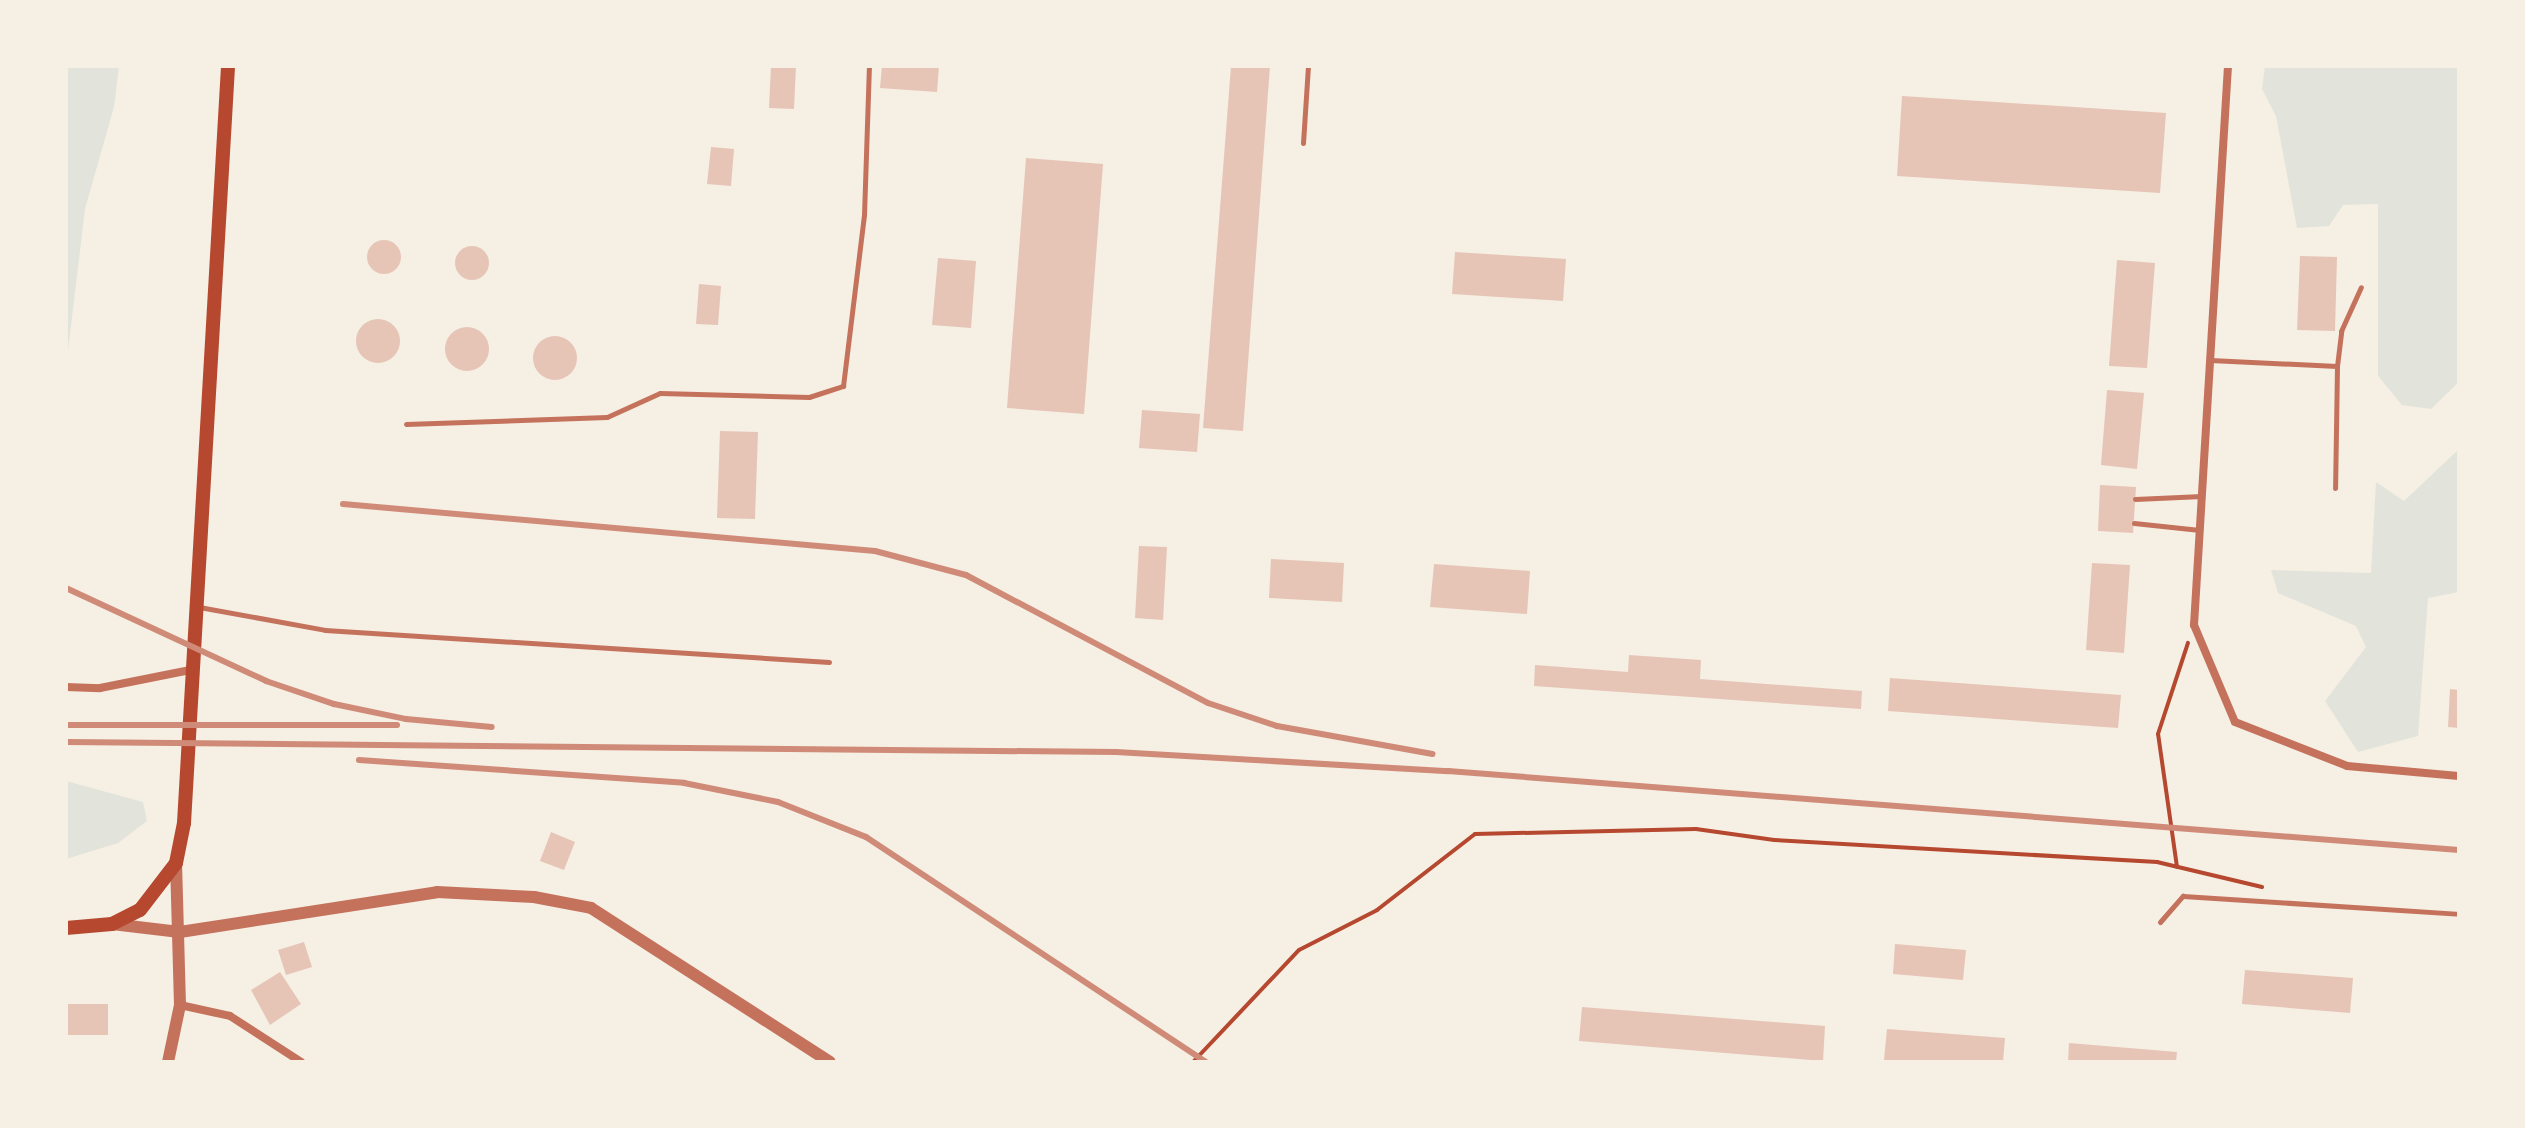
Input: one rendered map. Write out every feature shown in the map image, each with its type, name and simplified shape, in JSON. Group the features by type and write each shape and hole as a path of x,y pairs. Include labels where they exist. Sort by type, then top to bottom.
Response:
{"main road":[{"path":"66,928 112,924 140,910 176,863 184,823 190,670 228,66"}],"street":[{"path":"2228,66 2194,625 2235,722 2347,766 2459,776"},
{"path":"66,687 100,688 190,670"},
{"path":"168,1062 180,1005 176,863"},
{"path":"112,924 180,932 437,892 534,897 591,908 830,1062"},
{"path":"180,1005 230,1016 301,1062"}],"lane":[{"path":"406,424 607,417 660,393 809,397 843,386 864,215 869,66"},
{"path":"1303,143 1308,66"},
{"path":"2335,488 2337,366 2341,331 2361,287"},
{"path":"2210,360 2337,366"},
{"path":"2135,499 2202,496"},
{"path":"2134,523 2200,530"},
{"path":"194,606 325,630 829,662"},
{"path":"2160,922 2183,896 2459,914"}],"path":[{"path":"2177,867 2158,734 2194,625"},
{"path":"1193,1062 1299,950 1377,910 1475,834 1696,829 1774,840 2177,867 2266,888"}],"shaded area":[{"path":"66,66 119,66 114,107 85,209 66,367"},
{"path":"2265,66 2459,66 2459,382 2431,409 2402,405 2378,376 2378,204 2343,205 2329,226 2297,228 2276,116 2262,89"},
{"path":"2459,449 2459,592 2428,598 2418,736 2358,752 2325,701 2366,647 2356,626 2278,593 2271,570 2371,573 2376,482 2404,501"},
{"path":"66,781 143,802 147,821 118,843 66,859"}],"building":[{"path":"771,66 796,66 794,109 769,108"},
{"path":"882,66 939,66 937,92 880,88"},
{"path":"1231,66 1270,66 1243,431 1203,428"},
{"path":"1902,96 2166,113 2160,193 1897,176"},
{"path":"711,147 734,149 731,186 707,184"},
{"path":"1026,158 1103,164 1084,414 1007,408"},
{"path":"384,240 396,245 401,257 396,269 384,274 372,269 367,257 372,245"},
{"path":"472,246 484,251 489,263 484,275 472,280 460,275 455,263 460,251"},
{"path":"1455,252 1566,259 1563,301 1452,294"},
{"path":"2300,256 2337,257 2335,331 2297,330"},
{"path":"938,258 976,261 971,328 932,325"},
{"path":"2117,260 2155,263 2147,368 2109,366"},
{"path":"699,284 721,286 718,325 696,324"},
{"path":"378,319 393,326 400,341 393,356 378,363 363,356 356,341 363,326"},
{"path":"467,327 482,334 489,349 482,364 467,371 452,364 445,349 452,334"},
{"path":"555,336 570,343 577,358 570,373 555,380 540,373 533,358 540,343"},
{"path":"2107,390 2144,393 2137,469 2101,465"},
{"path":"1142,410 1200,414 1197,452 1139,448"},
{"path":"720,431 758,432 755,519 717,518"},
{"path":"2100,485 2136,487 2133,533 2098,531"},
{"path":"1139,546 1167,547 1163,620 1135,618"},
{"path":"1271,559 1344,563 1342,602 1269,598"},
{"path":"2092,563 2130,565 2124,653 2086,650"},
{"path":"1434,564 1530,571 1527,614 1430,607"},
{"path":"1629,655 1701,660 1700,679 1862,691 1861,709 1534,686 1535,665 1628,672"},
{"path":"1890,678 2121,695 2118,728 1888,711"},
{"path":"2450,689 2459,690 2459,728 2448,727"},
{"path":"551,832 575,842 564,870 540,861"},
{"path":"304,942 312,967 286,975 278,950"},
{"path":"1895,944 1966,950 1963,980 1893,974"},
{"path":"2245,970 2353,978 2350,1013 2242,1004"},
{"path":"280,972 301,1004 270,1025 251,990"},
{"path":"66,1004 108,1004 108,1035 66,1035"},
{"path":"1582,1007 1825,1026 1823,1061 1579,1041"},
{"path":"1887,1029 2005,1038 2003,1062 1884,1060"},
{"path":"2069,1043 2177,1052 2176,1062 2068,1062"}],"railway":[{"path":"343,504 875,551 966,575 1208,703 1277,726 1433,754"},
{"path":"66,588 266,681 334,704 406,719 492,727"},
{"path":"66,725 397,725"},
{"path":"66,742 1116,752 1448,771 2459,850"},
{"path":"359,760 684,783 778,802 866,837 1206,1062"}]}
